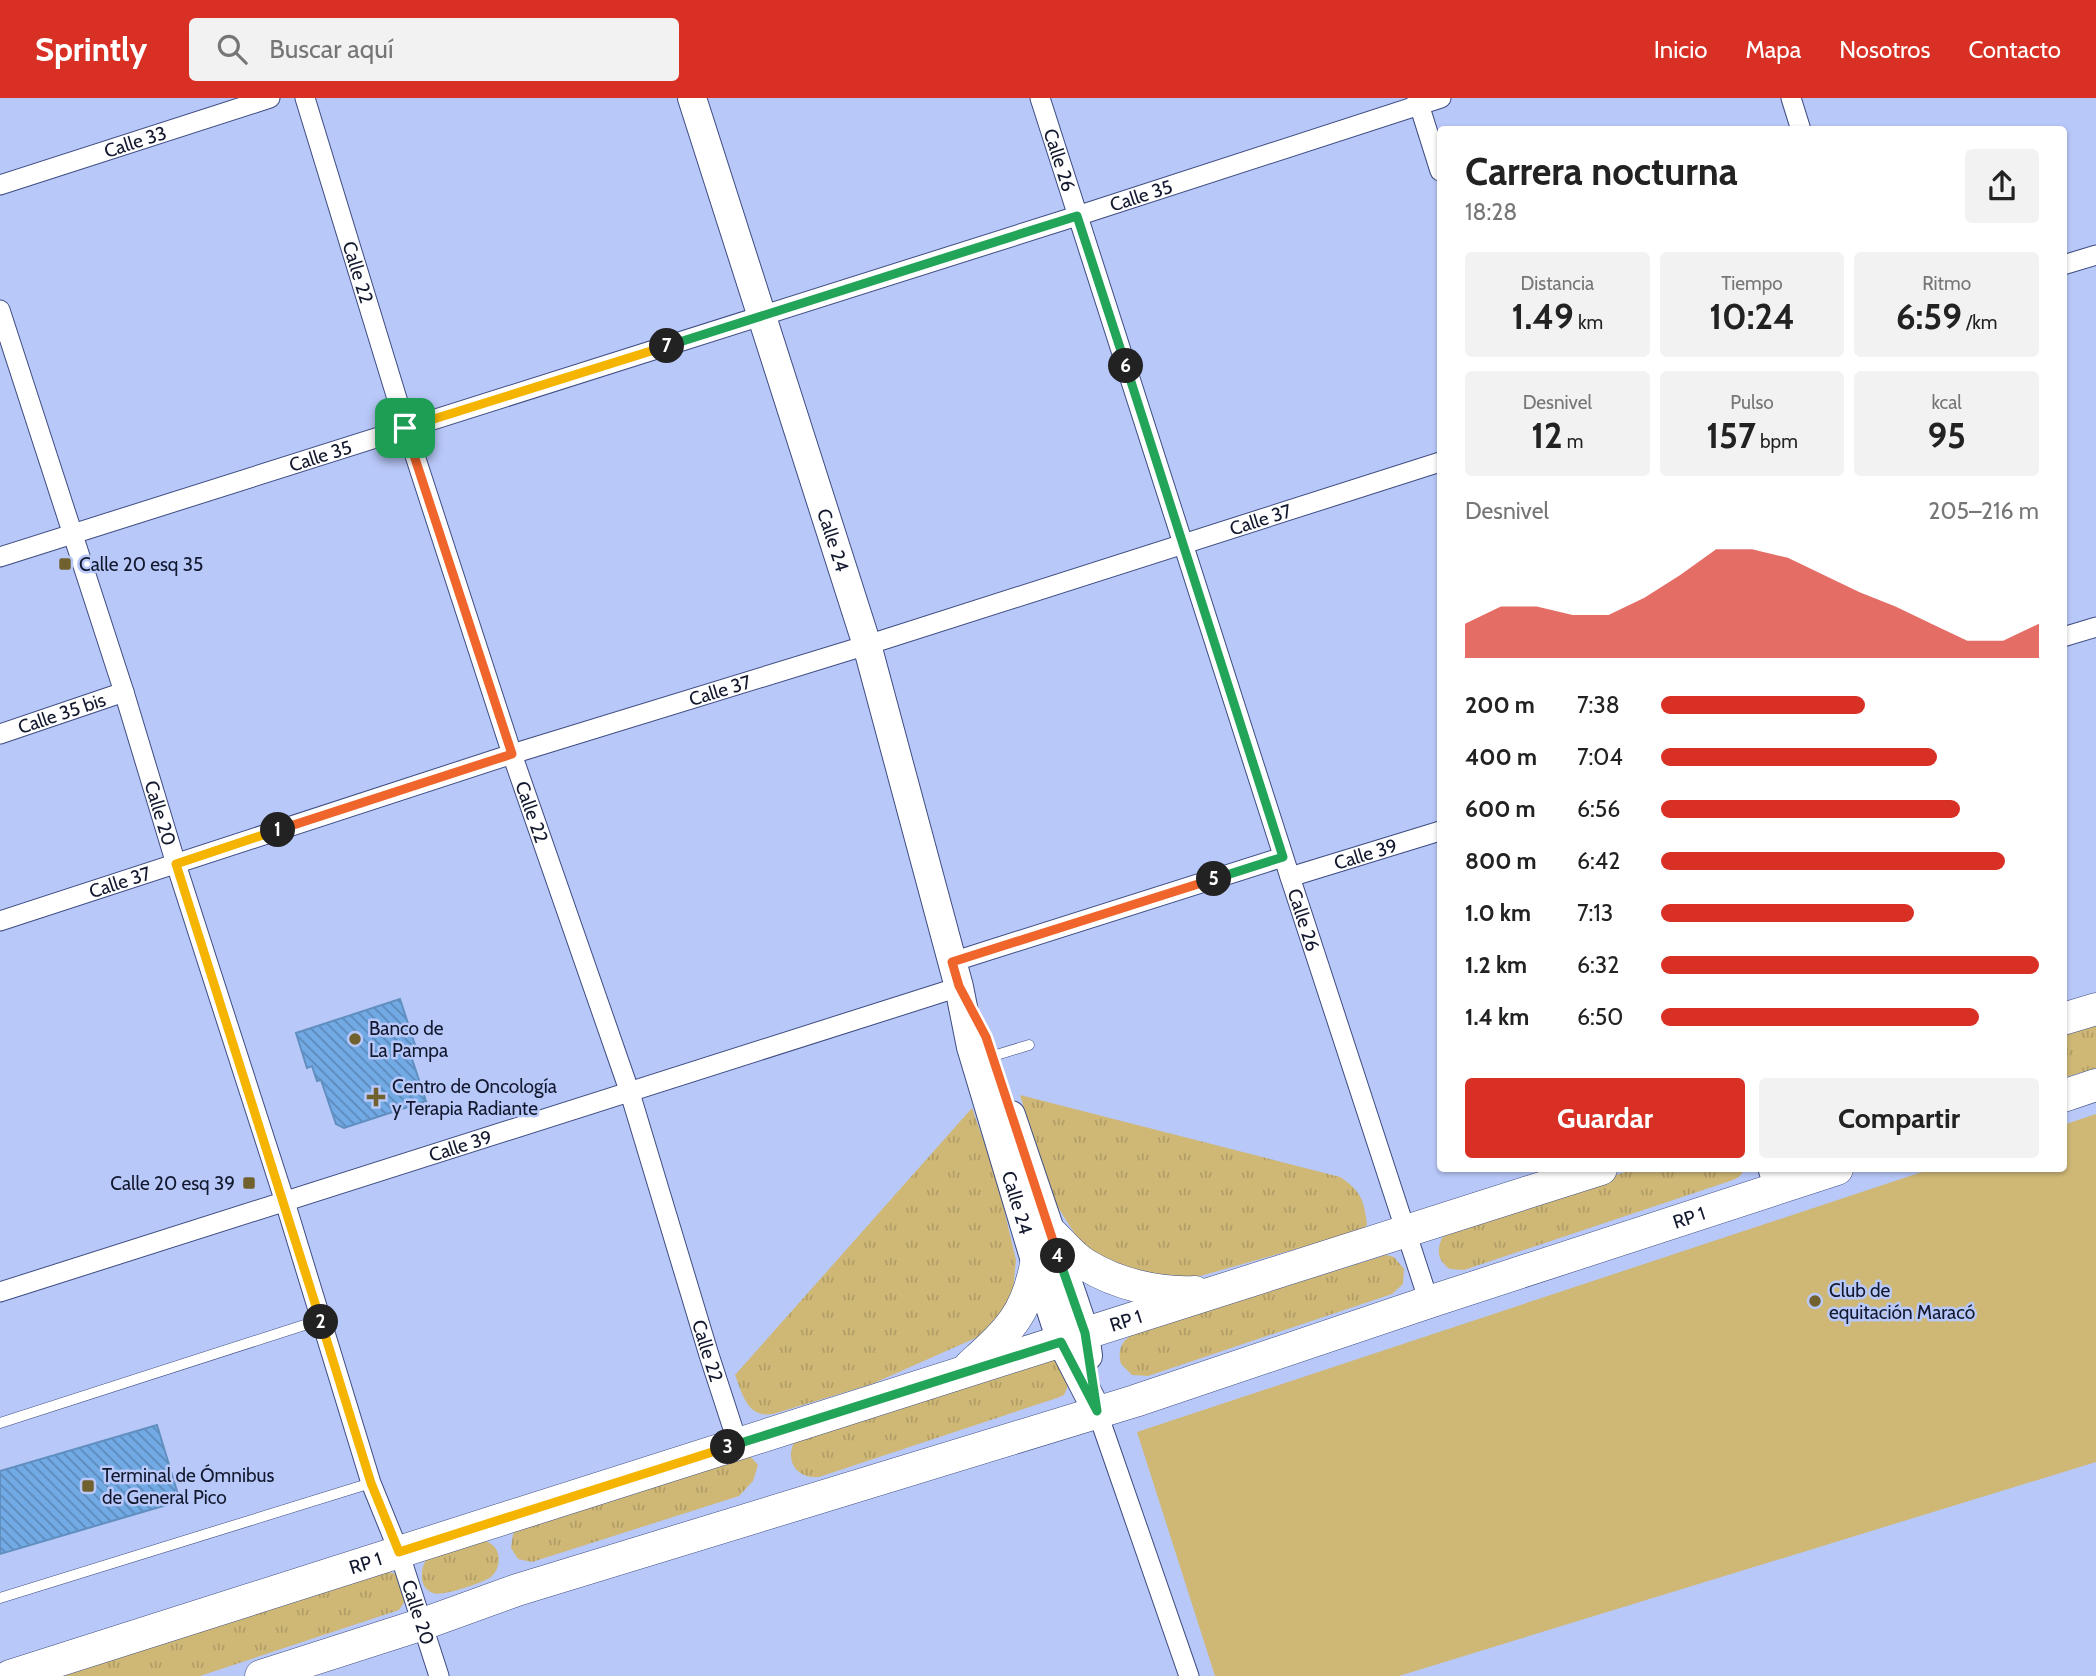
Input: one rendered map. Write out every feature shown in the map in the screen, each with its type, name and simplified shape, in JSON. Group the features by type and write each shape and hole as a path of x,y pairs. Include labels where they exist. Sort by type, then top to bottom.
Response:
{"main road":[{"path":"2067,1018 2096,1009"},
{"path":"2067,1095 2096,1085"},
{"name":"RP 1","path":"10,1676 1592,1172"},
{"name":"RP 1","path":"261,1676 423,1624 517,1590 1148,1396 1429,1301 1771,1179 1817,1172"},
{"path":"1049,1232 1084,1264 1138,1287 1176,1292 1217,1291"},
{"path":"964,1372 999,1340 1021,1311 1031,1292 1036,1264"}],"street":[{"name":"Calle 33","path":"0,185 270,98"},
{"name":"Calle 22","path":"304,98 405,428 512,754 630,1093 738,1444"},
{"name":"Calle 24","path":"692,98 867,645 955,974 971,1047 1036,1264 1073,1337"},
{"name":"Calle 26","path":"1040,98 1283,857 1429,1301"},
{"name":"Calle 35","path":"0,557 1077,216 1418,102 1441,98"},
{"path":"1791,98 1800,126"},
{"path":"1418,102 1437,162"},
{"path":"2067,264 2096,255"},
{"name":"Calle 20","path":"0,310 8,365 73,534 285,1202 371,1483 399,1552 439,1676"},
{"name":"Calle 37","path":"0,921 512,754 867,645 1437,463"},
{"path":"2067,636 2096,627"},
{"name":"Calle 35 bis","path":"0,734 124,692"},
{"name":"Calle 39","path":"1290,877 1437,832"},
{"name":"Calle 39","path":"0,1293 630,1093 1283,857"},
{"name":"Calle 24","path":"955,974 993,1056 1049,1232 1073,1337 1189,1676"}],"lane":[{"path":"993,1056 1028,1045"},
{"path":"0,1423 320,1320"},
{"path":"0,1598 371,1483"}],"green space":[{"path":"2096,1019 2096,1068 2067,1077 2067,1028"},
{"path":"1020,1095 1340,1177 1353,1187 1360,1197 1367,1225 1360,1231 1179,1282 1120,1268 1087,1248 1057,1206 1042,1169"},
{"path":"972,1108 996,1176 1016,1260 1013,1291 1000,1318 980,1336 872,1384 773,1414 752,1409 747,1404 735,1375"},
{"name":"Club de equitación Maracó","path":"2096,1114 2096,1462 1399,1676 1215,1676 1137,1432 1922,1172 2067,1172 2067,1124"},
{"path":"1625,1172 1743,1172 1733,1180 1464,1270 1446,1266 1439,1251 1442,1238 1454,1230"},
{"path":"1386,1255 1394,1257 1404,1269 1403,1284 1392,1294 1148,1376 1132,1375 1121,1364 1122,1345 1136,1333"},
{"path":"1052,1360 1059,1362 1070,1381 1064,1395 1057,1398 819,1477 799,1472 792,1462 794,1442"},
{"path":"749,1455 758,1465 753,1481 739,1496 532,1562 518,1559 511,1548 513,1534 518,1529"},
{"path":"480,1539 492,1545 498,1554 498,1565 491,1577 445,1593 428,1591 422,1574 426,1560"},
{"path":"389,1572 396,1574 407,1598 399,1610 200,1676 57,1676"}],"building":[{"path":"400,999 416,1048 409,1050 426,1101 344,1128 336,1124 321,1080 317,1081 312,1066 307,1068 296,1033"},
{"name":"Terminal de Ómnibus de General Pico","path":"157,1425 180,1501 0,1554 0,1471"}],"place":[{"name":"Calle 20 esq 35","path":"65,564"},
{"name":"Banco de La Pampa","path":"355,1039"},
{"name":"Centro de Oncología y Terapia Radiante","path":"376,1097"},
{"name":"Calle 20 esq 39","path":"249,1183"},
{"name":"Club de equitación Maracó","path":"1815,1301"},
{"name":"Terminal de Ómnibus de General Pico","path":"88,1486"}],"route":[{"path":"1077,216 1283,857 952,962 959,986 986,1037 996,1064 1049,1232 1085,1333 1097,1411 1061,1342 399,1552 371,1483 176,864 512,754 405,428 1077,216"}]}
